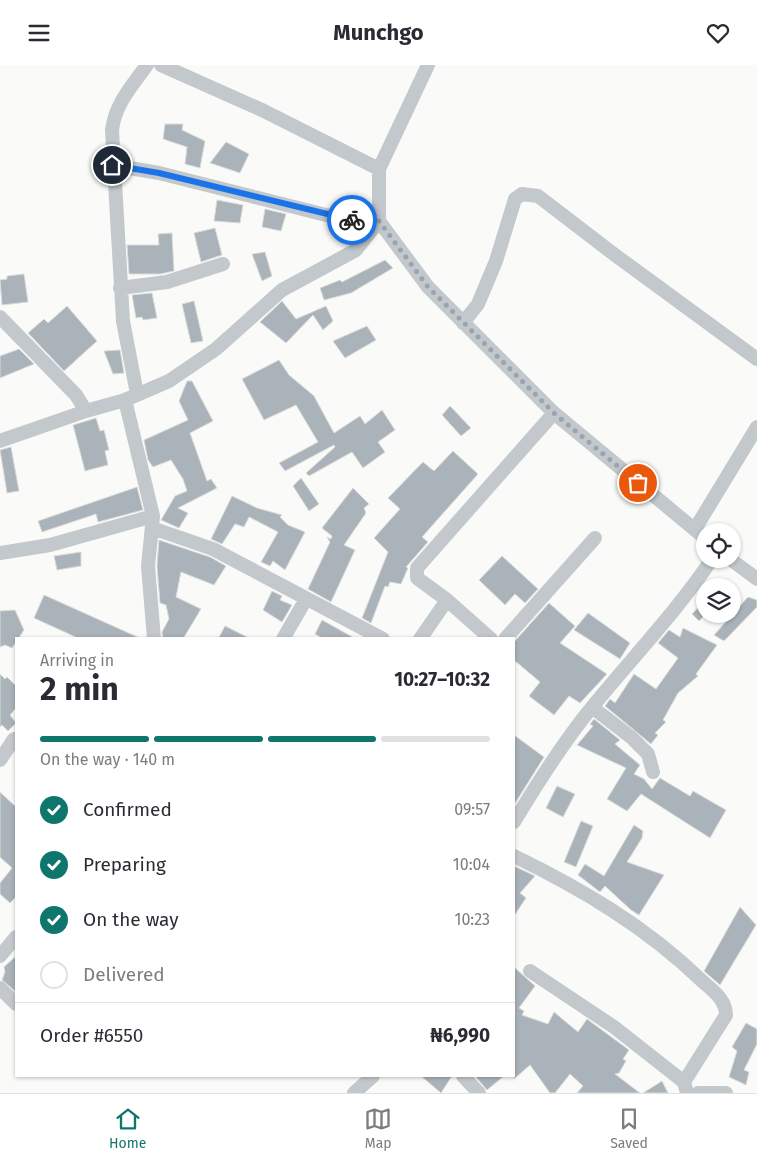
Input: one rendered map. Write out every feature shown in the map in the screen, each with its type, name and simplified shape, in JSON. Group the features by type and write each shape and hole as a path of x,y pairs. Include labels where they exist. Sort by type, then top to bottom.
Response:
{"street":[{"path":"147,65 114,114 112,165 120,289 131,397 152,522 148,566 154,637"},
{"path":"161,65 264,111 380,169"},
{"path":"0,441 131,397 169,381 216,349 282,290 356,250 379,221 380,169 428,65"},
{"path":"112,165 159,173 346,220 379,221"},
{"path":"463,323 478,304 496,261 515,199 522,194 538,196 757,359"},
{"path":"379,221 428,287 554,413 696,530"},
{"path":"120,289 168,282 223,264"},
{"path":"0,317 76,395 86,411"},
{"path":"489,637 447,600 417,578 416,569 554,413"},
{"path":"705,523 757,427"},
{"path":"0,553 50,545 152,522 213,549 380,637"},
{"path":"507,637 595,538"},
{"path":"741,567 757,579"},
{"path":"515,820 542,775 592,707 686,598 706,568"},
{"path":"284,637 306,599"},
{"path":"421,637 447,600"},
{"path":"592,707 632,738 648,754 652,772"},
{"path":"0,760 14,739"},
{"path":"515,856 564,880 632,921 683,962 723,1001 726,1015 686,1087 614,1027 530,971"},
{"path":"0,956 15,938"},
{"path":"0,988 15,1003"},
{"path":"354,1093 372,1077"},
{"path":"464,1077 479,1093"},
{"path":"698,1093 726,1093"}],"building":[{"path":"165,124 183,124 182,130 205,141 200,168 185,164 187,147 163,139"},
{"path":"226,142 249,154 240,173 210,163"},
{"path":"217,200 243,205 240,223 214,221"},
{"path":"265,209 286,214 281,231 262,227"},
{"path":"215,228 222,255 201,262 194,233"},
{"path":"172,233 174,271 160,274 129,274 127,245 159,245 158,234"},
{"path":"265,252 272,276 262,281 252,254"},
{"path":"385,260 393,268 351,293 324,300 320,288 340,280 342,282"},
{"path":"24,274 28,302 2,305 0,280 7,279 7,276"},
{"path":"152,293 157,318 143,320 142,317 136,318 132,295"},
{"path":"194,301 203,341 191,343 182,304"},
{"path":"282,301 296,319 326,306 333,321 323,330 313,315 286,343 260,322"},
{"path":"67,306 97,341 64,371 28,333 44,319 48,323"},
{"path":"367,326 376,340 345,358 333,341"},
{"path":"19,349 34,364 0,378 0,356"},
{"path":"120,350 124,373 113,374 104,351"},
{"path":"279,360 289,375 314,396 334,433 360,416 365,424 382,410 395,430 378,442 385,452 363,468 352,452 309,476 306,473 335,447 334,445 285,471 279,463 318,442 296,405 264,420 242,379"},
{"path":"187,381 192,381 213,421 190,433 207,481 211,479 217,488 178,508 188,513 179,528 161,520 175,496 187,491 183,479 171,460 153,467 148,460 144,440 188,420 179,401"},
{"path":"450,406 471,428 461,436 442,415"},
{"path":"96,418 100,431 104,430 109,450 105,451 108,465 85,471 73,425"},
{"path":"11,447 19,491 7,493 0,450"},
{"path":"453,451 478,474 422,537 428,542 406,567 408,568 401,584 390,582 388,587 385,586 371,623 362,618 388,552 374,538 400,509 388,498 423,462 434,471"},
{"path":"301,478 319,504 309,511 293,486"},
{"path":"137,487 143,510 98,522 96,514 42,532 38,521"},
{"path":"353,488 369,504 364,508 366,513 344,545 355,550 331,602 308,589 330,542 327,537 331,539 332,536 322,528"},
{"path":"232,496 257,508 282,515 280,517 288,525 305,532 285,570 273,561 270,566 261,562 278,532 249,517 244,527 235,524 222,544 211,539"},
{"path":"159,540 210,557 226,566 214,585 181,572 176,597 201,609 184,637 163,637 162,632 169,619 166,605 160,603 157,566"},
{"path":"81,552 81,566 57,570 54,556"},
{"path":"502,556 538,589 525,603 515,594 505,605 479,580"},
{"path":"272,591 282,596 280,600 292,605 282,622 263,610"},
{"path":"44,595 138,637 76,637 34,618"},
{"path":"748,597 757,600 757,607 724,641 714,635 725,623 741,623 741,605"},
{"path":"549,603 575,626 560,643 607,674 580,703 569,696 554,715 529,696 540,682 515,661 515,641"},
{"path":"15,610 24,630 19,637 15,637 15,644 12,648 5,645 0,647 0,611"},
{"path":"696,610 696,618 692,614"},
{"path":"588,613 630,643 620,659 574,630"},
{"path":"322,620 352,637 320,637 315,634"},
{"path":"225,626 247,637 219,637"},
{"path":"683,628 717,645 696,674 698,676 678,693 663,720 666,722 655,733 658,735 651,744 605,706 610,699 615,703 634,674 656,689 678,658 658,643 669,630 680,637"},
{"path":"0,674 5,679 7,677 15,685 15,709 10,715 15,724 8,731 2,725 0,727"},
{"path":"594,719 620,740 615,744 640,765 634,774 644,779 652,789 660,778 690,796 693,791 726,810 710,838 641,794 627,811 607,799 626,768 577,745 593,726 590,724"},
{"path":"515,736 544,757 515,803"},
{"path":"557,786 575,794 563,817 546,808"},
{"path":"0,792 15,806 15,898 10,903 0,894 0,883 12,868 0,857"},
{"path":"581,821 593,826 576,867 564,862"},
{"path":"634,825 643,831 642,838 627,862 664,875 639,915 605,886 600,892 578,875 585,864 604,876"},
{"path":"515,866 535,876 520,893 526,898 515,914"},
{"path":"740,907 756,925 720,985 704,971"},
{"path":"15,957 15,991 2,980 5,972 4,967"},
{"path":"515,968 535,986 519,1008 524,1011 522,1015 548,1024 554,1012 578,1032 587,1019 629,1050 623,1059 626,1061 619,1073 615,1074 640,1093 577,1093 583,1086 570,1074 555,1093 550,1093 530,1065 514,1079"},
{"path":"746,1023 757,1029 757,1044 744,1070 749,1072 746,1085 729,1077 737,1051 732,1047"},
{"path":"422,1077 451,1077 441,1093"},
{"path":"476,1077 503,1077 487,1090"},
{"path":"662,1081 668,1093 643,1093"}],"way so far":[{"path":"352,220 379,221 428,287 554,413 638,483"}],"route":[{"path":"112,165 159,173 221,190 352,220"}]}
